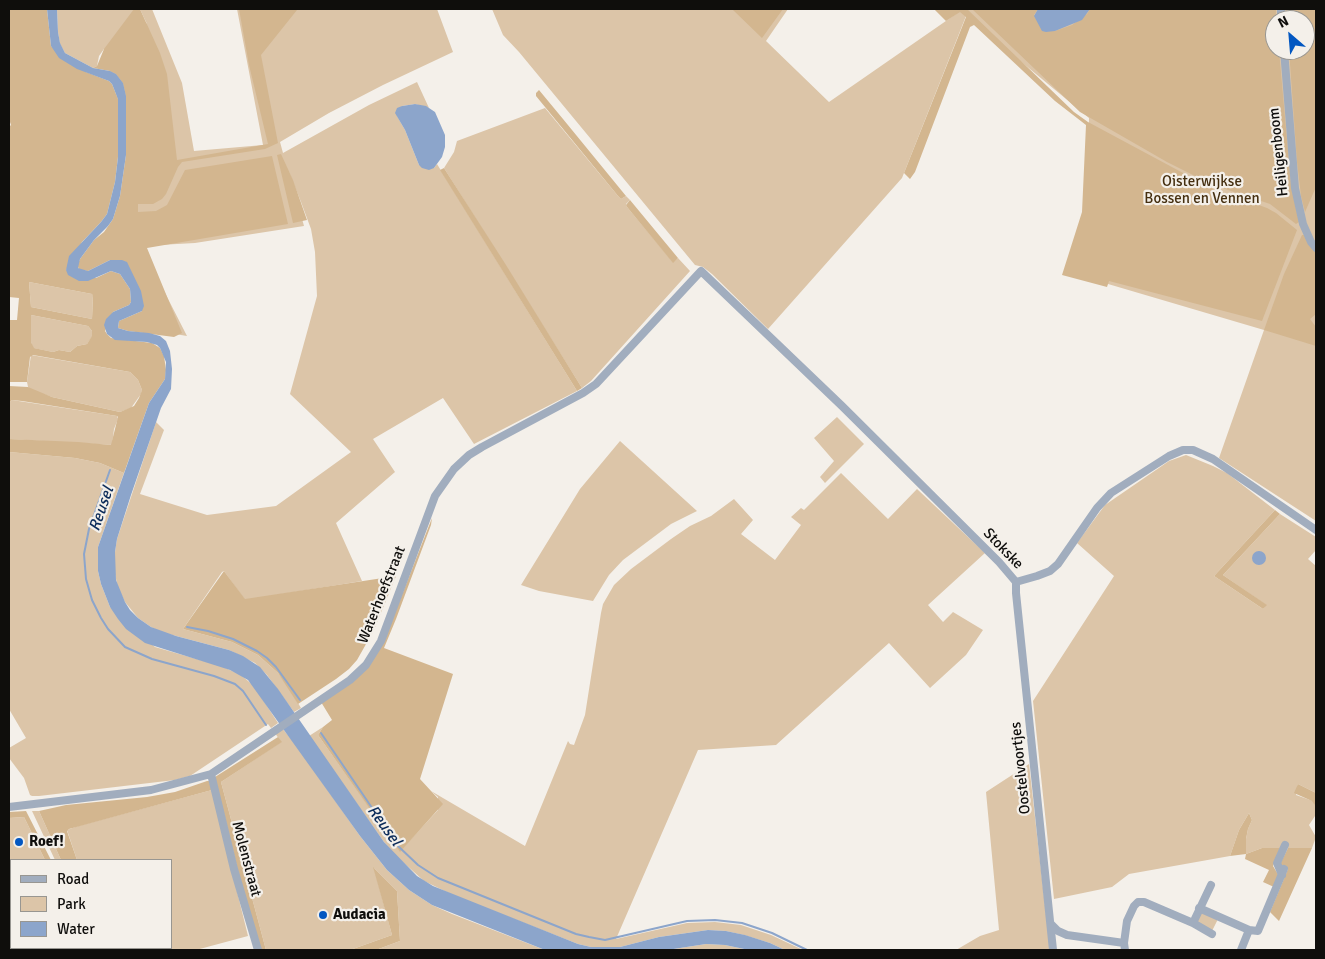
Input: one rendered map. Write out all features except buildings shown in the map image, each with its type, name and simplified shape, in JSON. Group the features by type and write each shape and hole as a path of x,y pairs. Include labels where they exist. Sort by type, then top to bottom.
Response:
{"street":[{"name":"Heiligenboom","path":"1285,60 1295,188 1303,224 1311,242 1316,248"},
{"name":"Stokske","path":"701,271 842,406 1000,562 1016,582 1050,571 1058,564 1097,508 1111,493 1169,456 1182,450 1194,450 1213,459 1316,530"},
{"name":"Waterhoefstraat","path":"9,807 152,790 211,774 354,676 366,665 381,641 435,496 454,469 469,455 482,447 583,393 596,384 701,271"},
{"name":"Oostelvoortjes","path":"1016,582 1054,950"},
{"name":"Molenstraat","path":"211,774 232,860 258,950"},
{"path":"1199,908 1249,930 1258,931 1283,872 1277,863 1285,845"},
{"path":"1193,923 1211,886"},
{"path":"1051,924 1058,931 1067,935 1124,946 1127,920 1134,906 1138,902 1144,902 1193,923 1212,934"},
{"path":"1241,950 1249,930"}],"green space":[{"path":"9,9 47,9 51,46 86,72 109,81 118,99 118,157 115,182 107,214 82,242 66,270 96,278 111,271 120,274 130,289 131,302 129,305 113,312 105,331 111,338 152,343 160,348 164,356 165,379 149,403 124,473 100,463 75,458 9,452 9,439 111,445 118,417 22,401 12,400 9,403 9,386 28,387 52,397 120,412 134,406 142,390 138,380 130,372 33,355 30,357 27,382 9,382 9,320 17,320 19,298 9,297 9,127 11,125 9,119","holes":["29,282 92,294 92,319 31,307","31,315 88,326 92,331 92,336 87,344 77,346 70,352 59,350 53,352 34,348 31,342"]},
{"path":"57,9 134,9 147,24 140,9 152,9 182,83 194,151 263,145 237,9 437,9 453,52 329,113 280,142 283,153 369,105 417,82 429,108 415,104 402,106 397,116 405,130 419,165 434,168 437,164 577,391 474,444 443,398 373,439 395,472 336,523 362,581 245,600 224,571 222,572 183,629 232,642 258,655 278,673 287,685 301,708 294,712 267,675 255,663 229,650 161,632 138,618 125,602 118,588 114,570 117,539 156,422 164,430 140,494 207,515 276,506 351,452 290,394 317,296 315,252 311,229 289,172 304,226 195,243 141,246 187,336 169,333 119,218 131,149 104,49 99,56 97,66 93,68 65,53 60,44"},
{"path":"134,9 140,9 160,53 167,74 177,160 268,144 249,65 239,9 297,10 261,55 278,143 265,149 182,162 162,199 153,204 138,204 138,212 156,211 167,205 185,170 272,156 288,224 147,248 182,333 174,337 118,328 119,321 142,311 132,275 126,262 110,260 88,271 80,270 77,266 94,240 104,232 113,219 120,196 126,155 126,96 123,83 116,74 110,71 93,68 97,66 104,49"},
{"name":"Oisterwijkse Bossen en Vennen","path":"492,9 788,9 766,41 829,102 956,14 945,9 1316,9 1316,521 1219,458 1264,330 1064,271 1087,221 1089,118 966,16 902,178 768,329 712,274 703,267 695,265 503,35"},
{"path":"783,9 762,38 733,10"},
{"name":"Oisterwijkse Bossen en Vennen","path":"934,9 967,9 1074,112 1088,122 1211,188 1267,208 1297,230 1262,321 1109,281 1107,287 1062,275 1082,212 1086,125 1055,101 974,25 970,27 915,172 910,179 904,173 966,17 960,12 946,21"},
{"path":"972,9 1038,9 1034,15 1055,31 1072,25 1087,14 1090,9 1276,9 1265,10 1265,60 1280,60 1291,185 1299,222 1296,224 1270,204 1213,185 1167,162 1080,112"},
{"path":"1316,9 1316,187 1305,212 1297,162 1290,60 1315,60 1315,10 1286,10"},
{"path":"539,90 626,196 621,199 618,196 536,96"},
{"path":"545,108 618,196 621,199 626,196 630,200 626,204 627,207 673,262 678,258 690,271 591,381 582,388 444,168 454,152 457,141"},
{"path":"281,154 293,180 307,220 293,223 277,155"},
{"path":"444,168 582,388 577,391 440,170"},
{"path":"630,200 678,258 673,263 627,207 626,205"},
{"path":"1302,235 1304,235 1316,252 1316,314 1310,319 1316,327 1316,346 1264,330 1284,274"},
{"path":"29,282 92,294 92,319 31,307"},
{"path":"31,315 88,326 92,331 92,337 87,344 77,346 70,352 59,350 53,352 33,348 31,342"},
{"path":"31,355 130,372 138,380 142,390 141,394 131,408 120,412 52,397 31,390 27,382"},
{"path":"12,400 117,416 112,445 9,439 9,403"},
{"path":"837,417 864,444 825,483 820,477 834,461 814,438"},
{"path":"620,441 697,511 671,524 623,560 609,575 593,601 539,591 521,585 580,489"},
{"path":"9,452 75,458 100,463 124,473 98,547 98,571 110,607 155,647 221,666 241,675 254,686 278,723 271,728 268,724 190,776 175,780 39,796 30,795 24,778 9,758 9,748 26,738 9,709"},
{"path":"1186,455 1227,473 1275,510 1214,576 1263,609 1266,605 1223,575 1280,514 1316,537 1316,550 1308,559 1316,566 1316,793 1298,784 1296,795 1313,801 1316,807 1315,816 1309,825 1316,837 1312,848 1262,848 1246,854 1246,839 1252,820 1249,813 1239,830 1230,856 1129,874 1112,887 1054,899 1033,701 1114,576 1077,543 1105,505 1169,461"},
{"path":"841,473 888,519 917,489 985,553 928,605 943,622 953,612 983,630 966,655 930,688 889,643 776,745 698,750 616,939 687,923 715,922 741,925 771,935 803,950 785,950 744,935 708,930 659,937 620,947 591,947 578,944 455,896 424,881 395,855 309,736 323,727 318,735 400,851 438,810 438,797 431,791 525,846 568,741 574,745 585,715 603,604 614,585 631,569 671,539 690,526 711,516 734,499 753,520 741,534 775,560 801,525 791,517 801,508 804,510"},
{"path":"1275,510 1280,514 1223,575 1267,605 1263,609 1214,576"},
{"path":"432,518 384,648 453,674 420,779 443,804 400,852 318,735 323,727 332,720 321,702 350,683 387,633"},
{"path":"224,571 245,599 396,576 374,630 357,660 336,679 298,704 278,673 258,655 232,642 183,629"},
{"path":"282,728 360,836 387,870 409,890 432,905 452,914 545,950 376,950 400,941 397,891 374,868 392,935 350,950 266,950 221,782 281,742 275,733"},
{"path":"278,737 282,742 221,782 266,950 261,950 240,879 215,777"},
{"path":"1029,764 1050,950 956,950 980,936 999,930 986,792"},
{"path":"207,781 209,781 212,790 69,829 67,831 77,859 61,859 39,811 66,805 147,797 175,792"},
{"path":"1298,784 1316,793 1316,807 1312,801 1294,793"},
{"path":"212,790 248,936 196,950 104,950 172,949 172,859 77,859 67,830"},
{"path":"26,811 50,859 45,859 24,817 9,818 9,812"},
{"path":"32,811 39,811 61,859 55,859"},
{"path":"1249,813 1252,820 1246,839 1246,854 1230,856 1239,830"},
{"path":"24,817 45,859 10,859 10,949 95,950 9,950 9,818"},
{"path":"1262,848 1280,848 1273,866 1279,876 1274,887 1263,882 1269,870 1245,859 1246,854"},
{"path":"1288,848 1312,848 1279,921 1270,912 1288,869 1280,864"},
{"path":"373,867 397,891 400,941 376,950 350,950 392,935"},
{"path":"1202,912 1218,919 1212,931 1196,921"},
{"path":"706,944 725,945 749,950 667,950"}],"water":[{"path":"47,9 57,9 60,43 65,53 93,68 116,74 123,83 126,96 126,155 120,196 113,219 80,259 78,268 88,271 110,260 127,262 141,291 144,306 142,311 119,321 118,328 160,336 166,341 170,351 172,369 171,389 161,408 117,539 115,552 116,580 130,610 151,627 176,636 229,650 260,667 278,689 384,842 417,876 433,886 578,944 591,947 620,947 659,937 708,930 745,935 785,950 749,950 725,945 706,944 667,950 545,950 432,905 409,890 387,870 360,836 248,680 230,670 145,643 126,629 118,619 110,607 101,584 98,571 98,547 149,403 165,379 166,362 157,345 147,342 115,340 107,334 104,325 106,319 113,312 129,305 131,302 130,289 120,274 111,271 88,281 79,281 68,275 66,270 69,256 107,214 115,182 118,157 118,99 109,81 77,69 59,58 51,46"},
{"path":"1038,9 1090,9 1082,20 1055,31 1046,32 1042,31 1034,16"},
{"path":"415,104 426,106 435,112 445,135 445,147 442,157 434,168 429,170 419,165 405,130 395,113 397,108"},
{"path":"1256,551 1262,551 1266,558 1262,565 1256,565 1252,561 1252,555"}],"waterway":[{"name":"Reusel","path":"110,470 89,529 84,554 86,579 92,600 101,618 108,629 125,647 152,659 214,676 235,684 243,691 266,725"},
{"path":"187,627 233,639 257,651 276,667 300,700"},
{"name":"Reusel","path":"321,733 398,846 418,865 438,878 576,934 589,937 605,940 687,921 715,920 742,923 772,933 807,950"}],"place":[{"name":"Roef!","path":"19,842"},
{"name":"Audacia","path":"323,915"}]}
